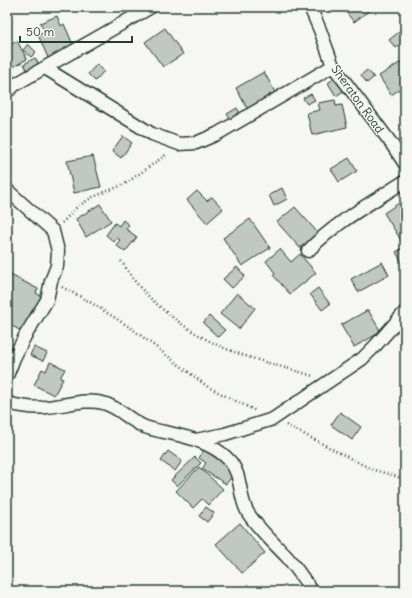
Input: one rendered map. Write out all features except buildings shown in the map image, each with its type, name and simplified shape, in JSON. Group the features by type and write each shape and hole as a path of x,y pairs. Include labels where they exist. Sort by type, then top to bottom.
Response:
{"street":[{"path":"7,92 16,84 151,7"},
{"name":"Sheraton Road","path":"310,7 333,66 405,164"},
{"path":"45,68 152,134 179,144 196,143 217,134 333,66"},
{"path":"308,251 348,216 405,181"},
{"path":"7,190 53,231 58,251 57,266 51,281 47,300 25,336 7,376"},
{"path":"196,440 225,434 273,419 362,359 405,312"},
{"path":"7,403 16,406 46,408 72,403 103,402 112,406 131,420 144,427 159,432 177,434 196,440 217,450 230,461 239,480 248,512 258,527 288,558 312,591"}],"path":[{"path":"53,231 78,208 93,197 125,184 179,144"},
{"path":"121,261 138,285 154,302 178,322 204,338 236,353 329,380"},
{"path":"51,281 90,302 131,328 208,388 371,469 405,479"}]}
